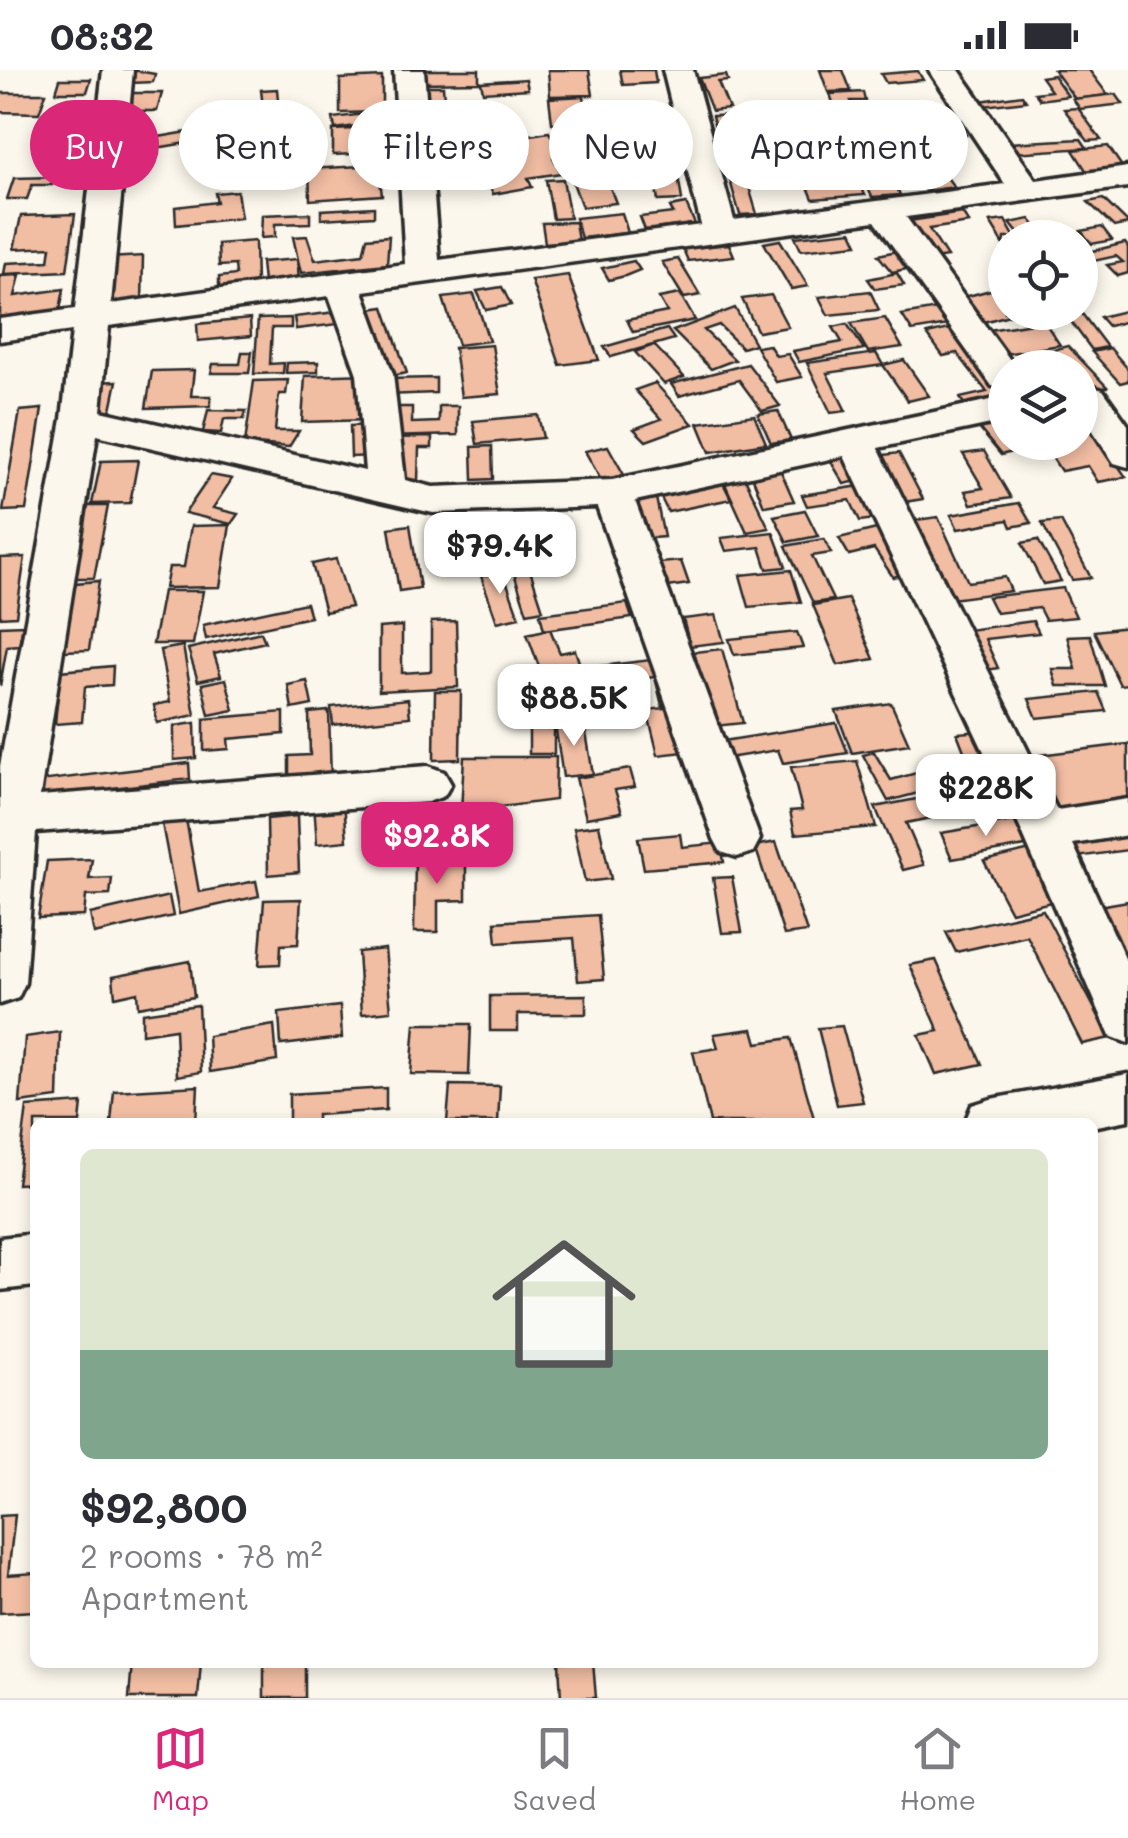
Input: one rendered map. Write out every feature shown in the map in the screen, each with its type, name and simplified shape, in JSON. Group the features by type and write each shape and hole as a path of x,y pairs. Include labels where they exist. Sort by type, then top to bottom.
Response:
{"street":[{"path":"0,984 14,816 81,419 118,70"},
{"path":"409,70 424,274"},
{"path":"678,70 720,233"},
{"path":"944,70 1027,191"},
{"path":"0,330 1128,177"},
{"path":"884,211 988,355"},
{"path":"342,285 376,374 386,490"},
{"path":"1098,396 1128,393"},
{"path":"81,419 433,500 612,493 988,412"},
{"path":"1098,415 1128,454"},
{"path":"856,442 1044,830 1128,1021"},
{"path":"612,493 737,839"},
{"path":"14,816 428,784"},
{"path":"1044,830 1128,817"},
{"path":"1039,1118 1124,1111"},
{"path":"0,1264 30,1261"}],"building":[{"path":"132,70 155,74 153,82 131,83"},
{"path":"422,70 479,70 479,82 421,83"},
{"path":"548,70 589,70 593,95 550,96"},
{"path":"620,70 654,70 656,83 623,85"},
{"path":"820,70 843,70 851,91 828,92"},
{"path":"1054,70 1089,70 1108,95 1075,99"},
{"path":"918,71 923,80 886,83 881,74"},
{"path":"726,75 728,81 718,82 725,100 713,100 713,111 712,111 699,78"},
{"path":"1053,75 1068,96 1040,100 1035,93 1051,91 1041,77"},
{"path":"382,77 382,100 348,100 348,113 340,113 340,79"},
{"path":"60,79 91,79 87,92 56,92"},
{"path":"526,79 528,89 483,92 481,82"},
{"path":"423,86 443,86 444,100 424,100"},
{"path":"277,89 278,100 262,100 261,90"},
{"path":"863,92 865,100 832,100 830,94"},
{"path":"0,93 46,93 44,100 30,100 30,113 0,112"},
{"path":"128,93 162,93 159,104 159,100 126,100"},
{"path":"1116,94 1123,104 1080,109 1073,99"},
{"path":"1022,95 1026,101 984,106 980,101"},
{"path":"584,96 585,100 549,100"},
{"path":"1078,108 1101,140 1088,141 1064,109"},
{"path":"348,116 348,127 335,129 333,118"},
{"path":"348,129 348,154 333,155 333,130"},
{"path":"549,132 549,175 529,178 529,135"},
{"path":"179,134 179,144 159,148 159,137"},
{"path":"1081,139 1087,148 1014,153 1009,143"},
{"path":"1108,146 1123,168 1087,172 1073,150"},
{"path":"348,167 348,190 381,190 382,195 310,200 310,190 328,190 328,168"},
{"path":"14,178 30,178 27,199 7,199"},
{"path":"546,180 549,190 565,190 570,218 553,219"},
{"path":"576,190 611,190 616,203 582,207"},
{"path":"656,190 680,190 682,200 658,201"},
{"path":"733,190 750,190 757,214 740,215"},
{"path":"809,190 863,190 865,195 813,199"},
{"path":"869,190 898,190 900,195 872,197"},
{"path":"237,191 241,218 176,225 175,207 217,202 215,193"},
{"path":"1103,199 1128,224 1114,227 1088,202"},
{"path":"686,204 695,224 645,230 640,217 673,213 670,207"},
{"path":"374,207 374,216 321,219 321,210"},
{"path":"310,213 310,223 275,224 275,237 261,238 262,215"},
{"path":"622,213 628,233 581,238 575,218"},
{"path":"962,213 969,223 929,229 947,257 927,260 903,222"},
{"path":"75,214 67,271 4,274 6,263 49,261 51,247 14,249 21,216"},
{"path":"575,222 578,241 545,243 542,223"},
{"path":"1102,227 1112,240 1098,243 1098,228"},
{"path":"852,231 858,244 801,250 795,237"},
{"path":"307,236 315,260 363,254 367,238 389,236 387,264 301,273 293,237"},
{"path":"780,240 808,286 791,289 764,243"},
{"path":"255,241 256,285 219,288 219,277 236,275 235,265 219,266 218,244"},
{"path":"1125,243 1128,273 1118,276 1107,265 1123,262 1116,256 1098,260 1098,250"},
{"path":"729,244 734,256 688,261 683,249"},
{"path":"897,251 911,268 892,272 878,255"},
{"path":"143,256 142,303 107,306 108,258"},
{"path":"297,259 299,280 263,283 261,262"},
{"path":"678,259 700,295 684,298 662,262"},
{"path":"634,261 640,270 609,280 602,268"},
{"path":"897,273 904,285 875,289 868,279"},
{"path":"20,275 15,296 64,289 59,315 0,317 0,276"},
{"path":"568,275 599,360 560,365 531,280"},
{"path":"502,287 511,305 486,310 477,291"},
{"path":"870,291 879,310 828,315 819,297"},
{"path":"988,291 988,321 976,324 953,300"},
{"path":"474,294 489,341 458,345 443,298"},
{"path":"680,294 695,320 633,332 627,320 667,312 659,298"},
{"path":"771,295 788,327 758,332 742,299"},
{"path":"384,307 407,373 386,377 363,310"},
{"path":"735,308 755,344 742,348 719,325 704,330 735,360 711,369 673,331"},
{"path":"943,308 954,324 912,331 902,315"},
{"path":"1128,310 1128,321 1108,326 1100,317"},
{"path":"345,311 347,323 296,329 294,317"},
{"path":"291,318 291,328 272,328 270,364 284,363 283,373 254,374 258,319"},
{"path":"885,318 902,347 868,352 851,323"},
{"path":"250,319 251,336 198,341 197,324"},
{"path":"847,324 864,349 799,362 793,351 842,342 833,327"},
{"path":"958,327 988,367 988,404 968,409 960,398 987,392 957,353 943,356 927,334"},
{"path":"667,329 674,339 611,357 604,347"},
{"path":"989,330 1050,330 1060,345 1029,350 1002,350"},
{"path":"1077,330 1094,330 1107,347 1092,350"},
{"path":"492,345 500,394 461,397 454,348"},
{"path":"654,345 684,377 664,384 635,352"},
{"path":"769,345 776,356 788,354 802,377 776,382 756,347"},
{"path":"1110,348 1128,369 1128,381 1120,383 1098,359 1098,351"},
{"path":"242,352 252,352 249,373 211,373 213,364 240,364"},
{"path":"876,353 883,365 827,373 846,411 831,413 807,363"},
{"path":"904,360 929,396 908,401 883,365"},
{"path":"318,362 318,372 286,373 287,363"},
{"path":"748,364 780,406 762,411 739,380 679,396 671,384"},
{"path":"194,370 191,396 211,396 210,406 146,408 152,371"},
{"path":"370,374 369,420 302,422 305,376"},
{"path":"436,378 436,393 385,395 385,379"},
{"path":"288,380 286,394 279,394 275,431 299,431 289,447 245,443 254,381"},
{"path":"117,381 110,414 86,415 93,382"},
{"path":"655,383 693,424 646,441 634,429 661,419 635,390"},
{"path":"439,406 458,406 458,435 388,437 389,407 412,407 412,423 439,422"},
{"path":"42,409 26,510 3,511 20,411"},
{"path":"208,410 246,411 244,419 224,419 221,433 203,432"},
{"path":"778,411 791,440 771,443 758,414"},
{"path":"538,415 543,438 477,444 473,421"},
{"path":"754,415 766,443 710,452 698,423"},
{"path":"988,424 988,439 978,427"},
{"path":"372,425 373,456 351,457 350,426"},
{"path":"1098,436 1126,477 1098,482 1088,466 1061,471 1054,460 1098,460"},
{"path":"432,437 432,448 419,448 418,480 390,480 393,438"},
{"path":"492,446 493,479 473,480 472,447"},
{"path":"608,446 624,475 601,480 585,451"},
{"path":"844,450 862,480 844,484 826,453"},
{"path":"984,451 1011,498 971,504 965,491 983,488 963,454"},
{"path":"899,453 923,499 898,503 876,456"},
{"path":"138,460 130,503 92,504 101,461"},
{"path":"779,467 794,501 764,506 750,471"},
{"path":"742,472 769,528 747,532 721,475"},
{"path":"211,475 232,479 213,508 238,514 231,524 185,513"},
{"path":"721,479 731,499 668,512 658,492"},
{"path":"867,485 883,518 860,521 850,500 807,506 802,495"},
{"path":"655,493 664,537 639,539 631,495"},
{"path":"1019,503 1031,523 1011,527 1008,520 958,529 951,515"},
{"path":"85,506 108,506 94,578 71,578"},
{"path":"805,510 818,536 787,542 774,516"},
{"path":"938,517 968,582 1005,577 1011,591 952,599 916,520"},
{"path":"1061,521 1091,578 1072,580 1042,523"},
{"path":"230,525 220,587 165,588 169,567 184,567 191,526"},
{"path":"410,525 420,588 399,591 389,528"},
{"path":"885,527 915,572 893,577 874,549 849,555 839,538"},
{"path":"773,532 786,567 767,569 760,547 726,551 721,538"},
{"path":"824,539 831,553 812,556 833,600 813,603 786,546"},
{"path":"1038,540 1061,581 1043,584 1022,543"},
{"path":"25,557 16,616 0,617 0,558"},
{"path":"336,559 351,607 325,612 312,564"},
{"path":"681,561 689,584 667,587 659,563"},
{"path":"528,564 543,610 527,613 512,567"},
{"path":"791,570 801,602 749,607 740,575"},
{"path":"503,572 519,617 497,622 481,576"},
{"path":"99,581 89,650 64,651 75,583"},
{"path":"1063,588 1076,617 1045,620 1039,608 996,613 988,597"},
{"path":"163,591 203,591 193,644 153,644"},
{"path":"848,599 874,659 838,665 813,605"},
{"path":"306,603 310,617 206,639 203,625"},
{"path":"627,603 632,618 544,630 540,614"},
{"path":"716,615 724,642 690,646 683,619"},
{"path":"456,621 458,687 379,691 379,628 402,626 402,673 431,671 431,622"},
{"path":"1033,621 1039,633 985,639 998,668 986,670 968,630"},
{"path":"23,625 19,645 7,646 0,686 0,626"},
{"path":"1128,627 1128,684 1120,685 1094,631"},
{"path":"550,629 560,653 575,650 580,665 541,672 527,634"},
{"path":"261,632 265,642 214,654 221,676 198,681 188,649"},
{"path":"797,632 803,648 734,655 729,639"},
{"path":"1090,635 1105,686 1057,686 1052,669 1076,669 1067,636"},
{"path":"183,646 195,715 157,723 154,705 170,702 160,650"},
{"path":"722,649 743,723 715,726 694,652"},
{"path":"668,658 681,704 662,706 655,677 604,683 600,666"},
{"path":"113,666 112,685 85,687 82,722 55,724 60,671"},
{"path":"564,674 571,699 591,696 594,709 554,715 543,677"},
{"path":"226,679 234,710 209,715 202,684"},
{"path":"307,681 312,705 292,709 288,685"},
{"path":"435,691 461,691 460,759 434,760"},
{"path":"1098,692 1106,711 1037,718 1029,699"},
{"path":"408,699 410,717 333,725 331,707"},
{"path":"891,703 909,744 852,753 836,711"},
{"path":"683,706 694,751 658,755 647,710"},
{"path":"329,711 331,781 289,785 289,756 310,755 309,713"},
{"path":"284,712 284,734 228,739 229,749 204,751 204,719"},
{"path":"584,721 593,774 563,777 555,724"},
{"path":"195,723 196,758 174,760 174,726"},
{"path":"836,723 848,753 783,763 778,750 728,758 723,741"},
{"path":"529,729 554,729 554,754 529,754"},
{"path":"982,731 994,761 969,764 957,733"},
{"path":"1128,744 1128,803 1046,813 1023,757"},
{"path":"874,752 891,780 953,763 964,781 888,801 863,755"},
{"path":"464,757 556,757 555,800 461,812"},
{"path":"857,761 876,827 795,834 790,811 802,810 791,767"},
{"path":"189,763 190,779 111,788 111,798 37,807 39,781"},
{"path":"630,769 635,787 615,790 622,812 586,818 576,778"},
{"path":"1005,780 1017,811 991,814 987,801 948,806 941,788"},
{"path":"430,797 431,849 389,851 389,799"},
{"path":"922,798 931,818 906,823 924,865 903,870 875,807"},
{"path":"344,801 347,841 317,844 314,804"},
{"path":"297,816 299,872 268,875 267,819"},
{"path":"186,819 199,892 256,881 259,896 179,914 162,824"},
{"path":"1019,820 1031,845 952,859 941,833"},
{"path":"599,825 611,879 585,882 574,828"},
{"path":"1128,830 1128,850 1070,858 1061,839"},
{"path":"680,834 682,847 721,843 724,862 644,869 638,838"},
{"path":"776,842 807,932 784,935 755,846"},
{"path":"1035,849 1063,899 1011,912 984,861"},
{"path":"466,853 466,900 438,901 438,932 414,932 415,855"},
{"path":"92,859 89,879 112,878 110,895 86,896 84,916 38,918 47,861"},
{"path":"732,877 742,932 722,933 713,878"},
{"path":"169,896 173,916 94,934 90,914"},
{"path":"301,899 298,944 281,945 280,964 259,965 264,900"},
{"path":"1128,901 1128,994 1087,908"},
{"path":"1043,910 1110,1038 1082,1044 1027,936 956,952 946,932"},
{"path":"598,915 604,979 578,981 574,938 497,943 495,922"},
{"path":"385,949 391,1011 362,1014 358,952"},
{"path":"936,960 982,1064 936,1074 919,1035 939,1031 910,965"},
{"path":"190,961 194,997 138,1007 137,992 115,997 113,976"},
{"path":"586,995 586,1014 518,1014 518,1031 490,1031 490,996"},
{"path":"198,1005 201,1072 177,1076 175,1029 142,1034 142,1013"},
{"path":"340,1006 342,1038 281,1045 279,1013"},
{"path":"415,1024 471,1024 469,1075 411,1074"},
{"path":"274,1025 277,1061 210,1072 208,1036"},
{"path":"842,1026 863,1102 837,1105 818,1028"},
{"path":"753,1029 757,1043 791,1038 814,1118 709,1118 693,1052 718,1048 714,1034"},
{"path":"60,1032 58,1098 20,1103 25,1037"},
{"path":"450,1085 500,1086 498,1118 447,1118"},
{"path":"198,1086 196,1118 111,1118 114,1091"},
{"path":"386,1088 386,1110 289,1118 289,1094"},
{"path":"82,1103 80,1118 30,1118 30,1183 17,1184 27,1107"},
{"path":"15,1515 8,1575 30,1573 30,1611 0,1613 0,1516"},
{"path":"132,1668 200,1668 198,1698 129,1698"},
{"path":"264,1668 305,1668 305,1698 264,1698"},
{"path":"559,1668 594,1668 596,1698 561,1698"}]}
